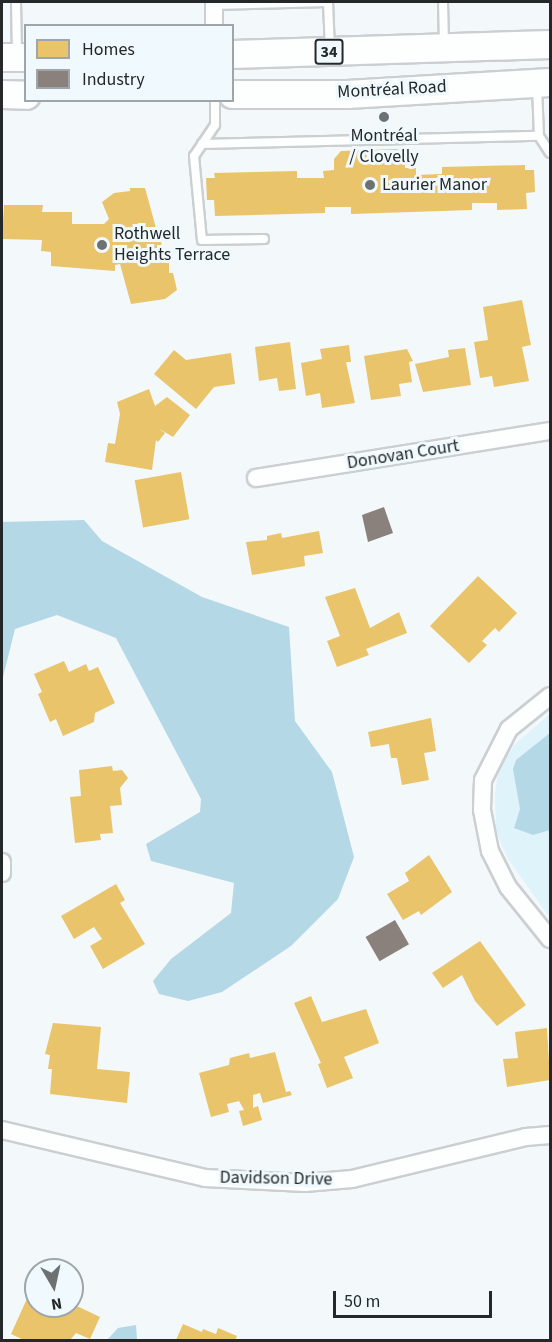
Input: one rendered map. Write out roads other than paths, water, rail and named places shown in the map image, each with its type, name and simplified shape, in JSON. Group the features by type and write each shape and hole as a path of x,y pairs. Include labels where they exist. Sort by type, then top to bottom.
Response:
{"main road":[{"name":"34","path":"234,54 550,44"},
{"path":"495,47 496,84"},
{"name":"Montréal Road","path":"234,94 347,94 544,82"},
{"path":"2,94 24,95"}],"street":[{"path":"214,4 214,24"},
{"name":"Donovan Court","path":"256,478 550,431"},
{"path":"550,696 509,729 483,780 482,810 490,851 508,887 550,939"},
{"path":"2,862 2,873"},
{"name":"Davidson Drive","path":"2,1130 205,1178 305,1183 352,1179 526,1137 550,1135"}],"lane":[{"path":"15,57 16,2"},
{"path":"214,4 328,2 330,52"},
{"path":"443,2 445,49"},
{"path":"544,82 539,136 550,153"},
{"path":"215,102 215,125 194,156 202,240 264,239"},
{"path":"202,144 539,136"}],"place":[{"name":"Montréal / Clovelly","path":"384,117"},
{"name":"Laurier Manor","path":"370,185"},
{"name":"Rothwell Heights Terrace","path":"102,245"}]}
